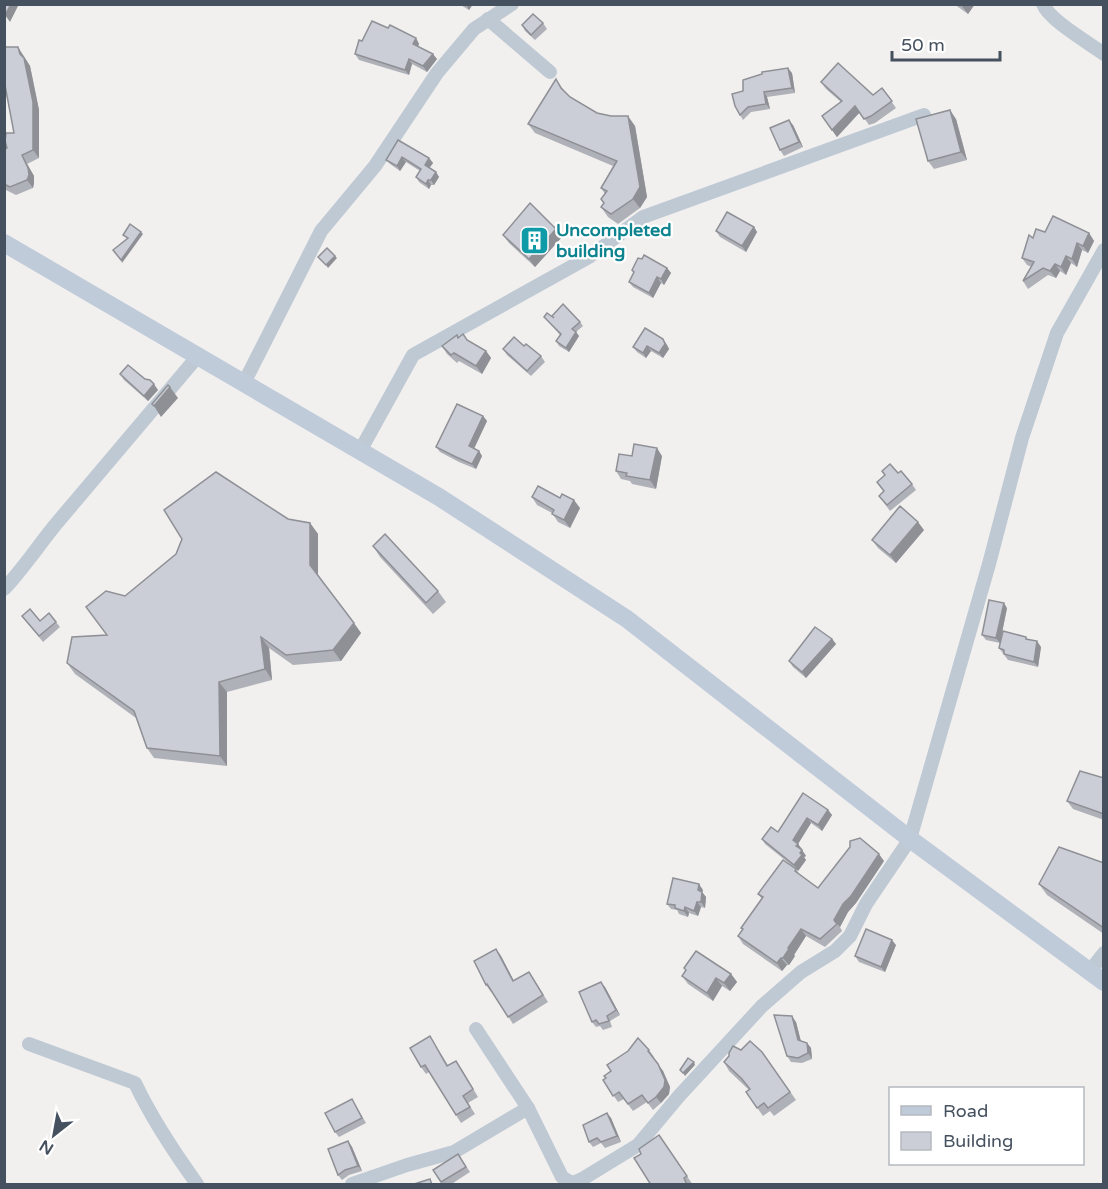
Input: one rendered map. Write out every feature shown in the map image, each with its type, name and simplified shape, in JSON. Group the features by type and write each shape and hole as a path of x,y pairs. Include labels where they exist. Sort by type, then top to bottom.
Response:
{"main road":[{"path":"4,243 439,497 627,619 910,839 1096,977"}],"street":[{"path":"244,383 321,231 375,166 437,73 474,29 512,4"},
{"path":"1043,4 1051,16 1104,54"},
{"path":"488,19 549,72"},
{"path":"360,451 413,355 589,257 643,217 924,116"},
{"path":"476,1029 528,1108 562,1177 573,1184 638,1144 762,1006 801,972 835,951 850,936 866,904 910,839 989,564 1025,427 1057,333 1104,250"},
{"path":"4,589 198,356"},
{"path":"1096,977 1104,953"},
{"path":"29,1044 135,1083 146,1106 197,1185"},
{"path":"352,1185 406,1165 454,1152 528,1108"}],"building":[{"path":"4,4 11,4 5,15 4,15"},
{"path":"533,14 543,23 531,35 522,25"},
{"path":"372,21 388,28 390,25 416,38 413,44 433,54 423,66 409,59 405,70 355,54 359,40 362,41"},
{"path":"4,47 18,47 24,58 33,102 33,150 22,155 29,175 27,180 10,187 4,184 4,150 7,148 6,133 14,133 4,80"},
{"path":"838,63 873,95 882,88 892,101 864,119 855,106 832,130 822,116 842,101 821,82"},
{"path":"788,68 792,88 764,92 766,104 748,107 740,115 732,94 743,91 743,80 762,74 762,72"},
{"path":"556,79 570,97 597,113 628,116 640,187 633,199 611,214 601,207 604,203 601,199 607,191 601,188 617,161 528,124"},
{"path":"950,110 961,152 928,161 916,119"},
{"path":"789,120 799,142 780,150 770,128"},
{"path":"398,140 429,158 425,165 436,172 426,184 416,177 421,169 402,157 397,166 386,160"},
{"name":"Uncompleted building","path":"530,203 556,229 529,259 503,235"},
{"path":"727,212 754,227 742,246 716,231"},
{"path":"1053,216 1089,233 1083,246 1077,243 1072,259 1066,256 1061,267 1055,264 1050,271 1043,268 1023,281 1034,262 1022,258 1029,235 1033,238 1036,229 1045,232"},
{"path":"130,224 141,232 121,260 113,250 128,238 123,235"},
{"path":"327,248 335,256 326,265 318,257"},
{"path":"644,255 667,268 661,279 657,277 649,293 629,282 638,258 642,259"},
{"path":"563,304 580,322 572,329 576,332 566,348 556,341 561,334 544,317 547,313 554,318 552,316"},
{"path":"645,328 663,339 665,344 659,353 647,346 643,353 633,347"},
{"path":"463,334 467,340 486,351 476,366 454,353 451,355 442,346 457,335 458,338"},
{"path":"514,337 541,356 527,371 503,349"},
{"path":"128,365 154,384 144,396 120,374"},
{"path":"168,385 170,387 154,406 152,404"},
{"path":"457,404 483,416 469,446 479,451 472,464 436,447"},
{"path":"634,444 657,448 650,480 626,476 627,473 616,471 619,454 632,456"},
{"path":"890,464 898,473 901,471 912,484 887,505 879,496 884,491 877,482 885,475 882,471"},
{"path":"216,472 288,519 310,523 310,565 354,623 333,650 286,655 261,637 265,669 219,682 220,756 147,748 134,711 67,663 72,637 107,635 86,607 106,591 125,596 176,554 182,539 164,510"},
{"path":"538,486 560,498 562,494 574,500 564,520 552,514 554,510 532,497"},
{"path":"900,506 918,522 890,555 872,540"},
{"path":"385,534 438,591 426,603 373,546"},
{"path":"989,600 1004,603 996,638 982,635"},
{"path":"30,609 40,621 49,613 56,622 39,636 22,616"},
{"path":"815,627 832,639 802,672 789,661"},
{"path":"1003,631 1037,641 1034,662 1004,654 1004,650 999,648"},
{"path":"1080,771 1104,778 1104,814 1067,801"},
{"path":"803,793 828,810 818,825 807,818 793,840 802,850 800,853 802,855 794,865 762,839 771,827 778,832"},
{"path":"860,838 879,854 851,896 843,904 834,920 837,924 820,939 801,929 783,958 777,963 738,936 763,897 758,894 783,860 818,888 850,847 850,841"},
{"path":"1059,847 1104,863 1104,928 1039,884"},
{"path":"673,878 699,884 698,890 702,892 701,902 697,902 694,911 685,907 684,911 675,908 675,905 667,904"},
{"path":"866,929 892,940 881,967 855,956"},
{"path":"496,949 513,981 529,972 543,995 508,1017 486,985 474,961"},
{"path":"696,951 731,974 724,983 716,978 707,993 682,976 686,970 684,968"},
{"path":"601,982 616,1010 607,1016 609,1021 599,1024 596,1020 592,1022 579,992"},
{"path":"774,1015 792,1016 798,1040 807,1043 808,1053 798,1058 787,1056"},
{"path":"430,1036 447,1066 456,1061 473,1089 463,1096 470,1107 456,1115 425,1065 421,1067 410,1048"},
{"path":"638,1038 658,1064 665,1080 664,1087 648,1103 642,1095 628,1104 619,1092 613,1096 603,1080 606,1078 604,1076 611,1071 607,1065 628,1051"},
{"path":"750,1041 762,1052 790,1092 768,1108 764,1103 757,1108 746,1092 750,1089 724,1062 733,1046 741,1050"},
{"path":"688,1058 694,1062 683,1073 680,1070"},
{"path":"352,1099 362,1118 335,1132 325,1113"},
{"path":"607,1113 617,1136 601,1142 597,1138 589,1142 583,1125"},
{"path":"659,1135 687,1176 684,1178 687,1185 651,1185 634,1158 641,1154 639,1149"},
{"path":"348,1141 358,1166 338,1175 328,1149"},
{"path":"458,1154 466,1167 441,1182 433,1170"},
{"path":"430,1179 432,1185 411,1185"}],"place":[{"name":"Uncompleted building","path":"535,240"}]}
